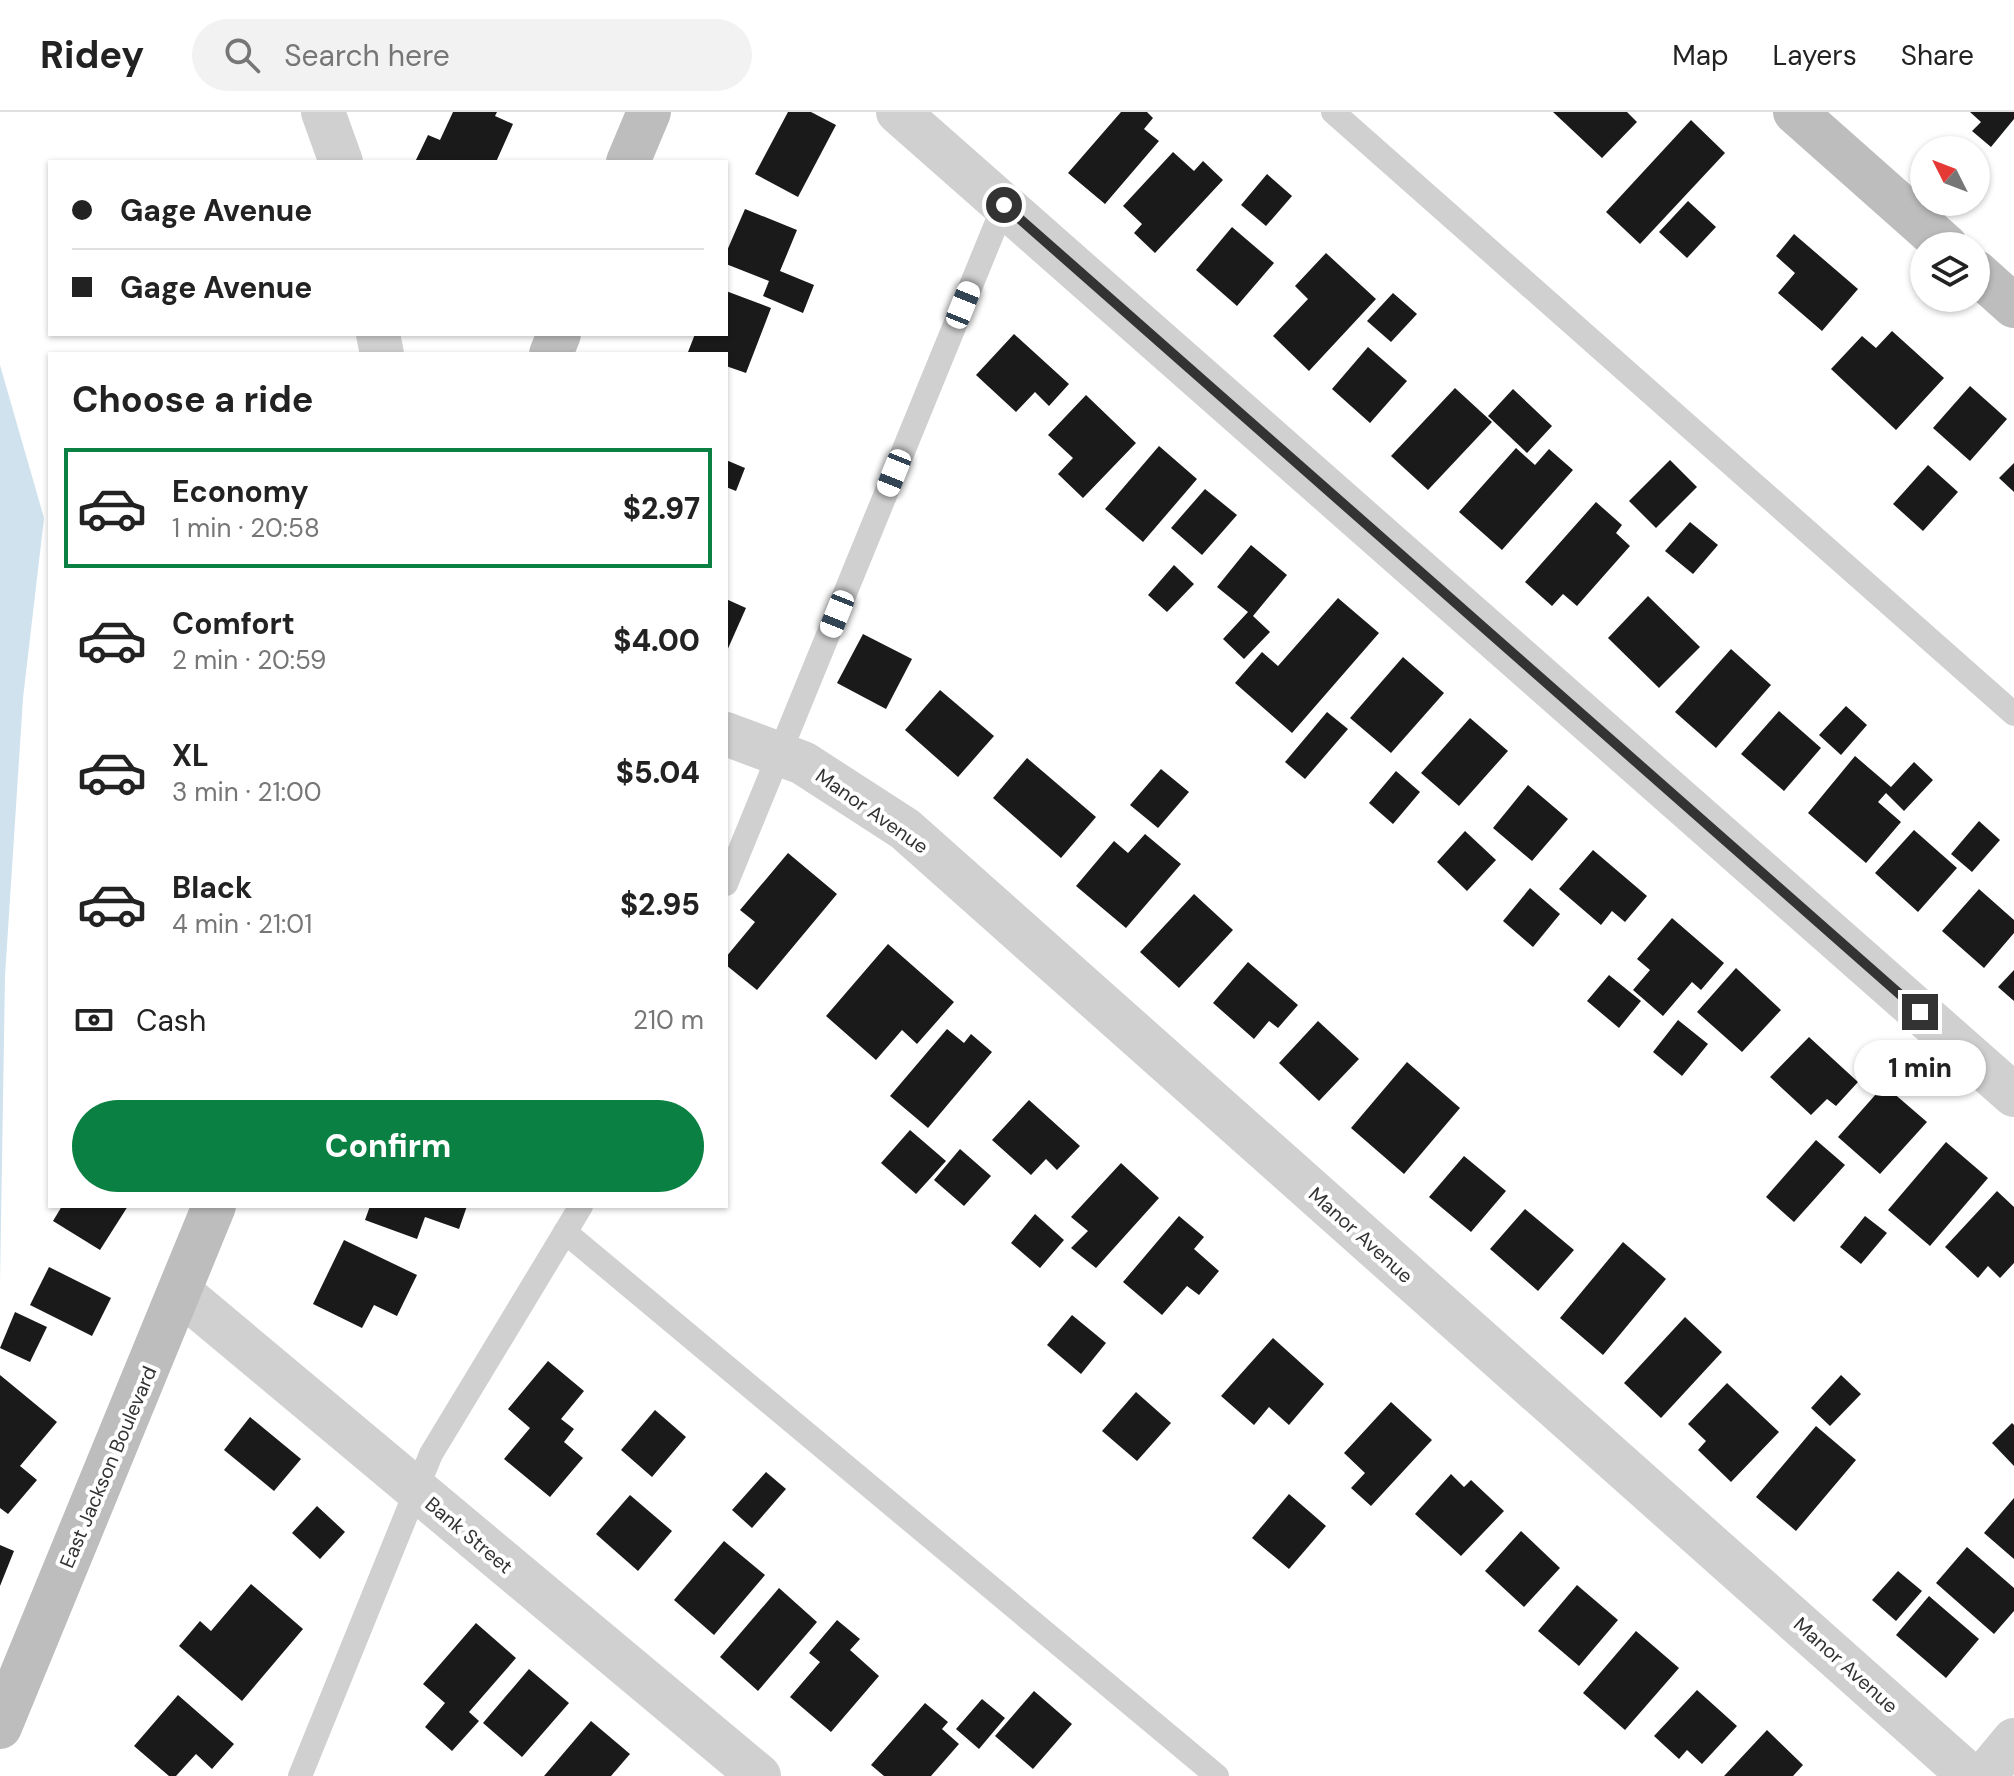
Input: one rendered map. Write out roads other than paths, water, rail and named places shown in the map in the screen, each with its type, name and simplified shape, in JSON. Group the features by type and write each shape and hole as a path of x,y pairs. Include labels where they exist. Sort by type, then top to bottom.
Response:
{"main road":[{"path":"629,160 649,112"},
{"path":"1795,112 1930,232"},
{"path":"1990,285 2014,306"},
{"name":"East Jackson Boulevard","path":"0,1727 213,1208"}],"street":[{"path":"323,112 340,160"},
{"path":"921,121 1004,205 2014,1095"},
{"name":"Manor Avenue","path":"728,735 803,763 905,829 1970,1776"},
{"name":"Bank Street","path":"180,1292 759,1776"},
{"path":"1984,1776 2014,1740"}],"lane":[{"path":"1333,112 2014,714"},
{"path":"728,879 1004,205"},
{"path":"300,1776 431,1454 580,1208"},
{"path":"565,1232 1217,1776"}],"water":[{"path":"0,365 44,518 23,698 5,976 0,1285"}]}
